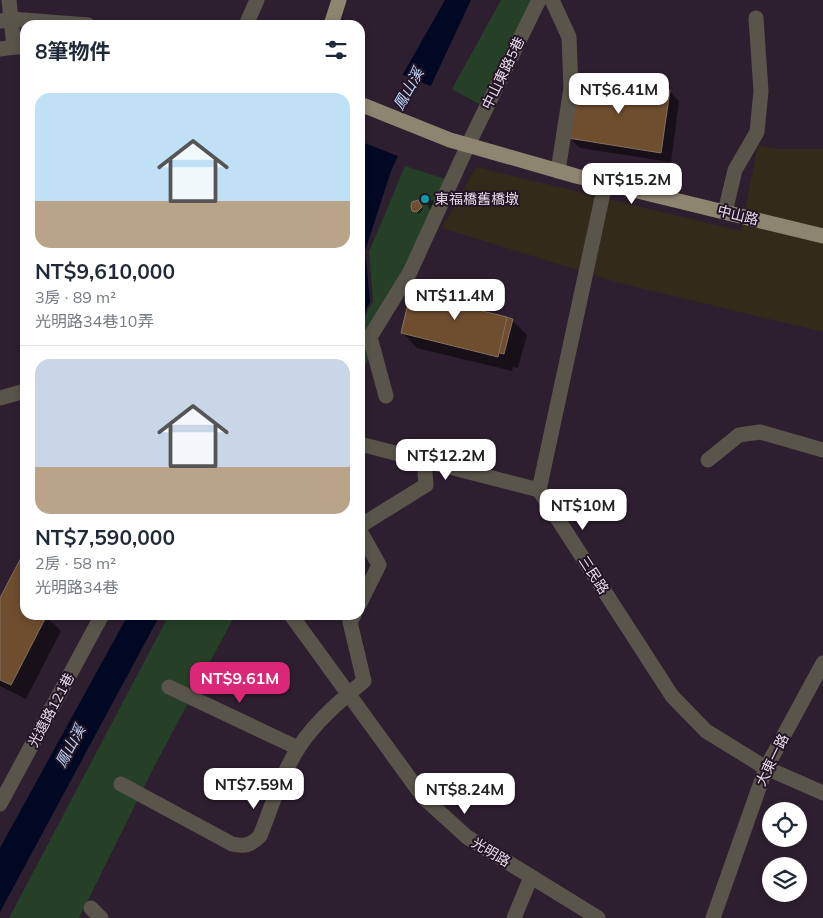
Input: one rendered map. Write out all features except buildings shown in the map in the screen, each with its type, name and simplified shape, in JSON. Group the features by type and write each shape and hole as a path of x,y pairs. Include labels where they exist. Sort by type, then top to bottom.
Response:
{"main road":[{"path":"333,20 340,0"},
{"name":"中山路","path":"365,106 450,140 558,171 823,236"}],"street":[{"path":"9,0 6,20 13,48"},
{"path":"248,20 257,0"},
{"name":"中山東路5巷","path":"386,396 370,337 410,272 468,145 539,0"},
{"path":"552,0 569,36 571,80 558,171"},
{"path":"725,212 735,170 756,132 761,91 756,18"},
{"path":"6,20 20,21"},
{"path":"365,445 539,490 605,184"},
{"path":"0,398 20,392"},
{"path":"708,460 739,435 760,432 823,450"},
{"path":"365,523 426,485 424,460"},
{"name":"三民路","path":"539,490 672,696 706,730 766,768 823,793"},
{"path":"365,540 379,565 365,593"},
{"name":"光遠路121巷","path":"0,804 99,620"},
{"name":"光明路","path":"295,620 424,798 466,837 598,918"},
{"path":"121,784 232,844 243,846 253,843 260,836 298,748 312,730 348,694 364,681 350,622 351,620"},
{"name":"大東一路","path":"713,918 766,768 823,663"},
{"path":"169,687 298,748"},
{"path":"514,918 531,877"}],"shaded area":[{"path":"758,145 775,149 823,149 823,332 623,284 442,228 476,167 741,231"}],"green space":[{"path":"501,0 532,0 479,104 452,89"},
{"path":"405,166 445,179 386,321 365,365 365,316 373,301 369,252"},
{"path":"166,620 232,620 154,767 79,918 9,918"}],"water":[{"name":"鳳山溪","path":"445,0 471,0 391,171 365,251 365,141"},
{"path":"365,251 370,302 365,312"},
{"name":"鳳山溪","path":"125,620 157,620 0,912 0,848"}],"pier":[{"path":"401,74 433,87 400,157 365,143 365,137"}],"place":[{"name":"東福橋舊橋墩","path":"425,199"}]}
